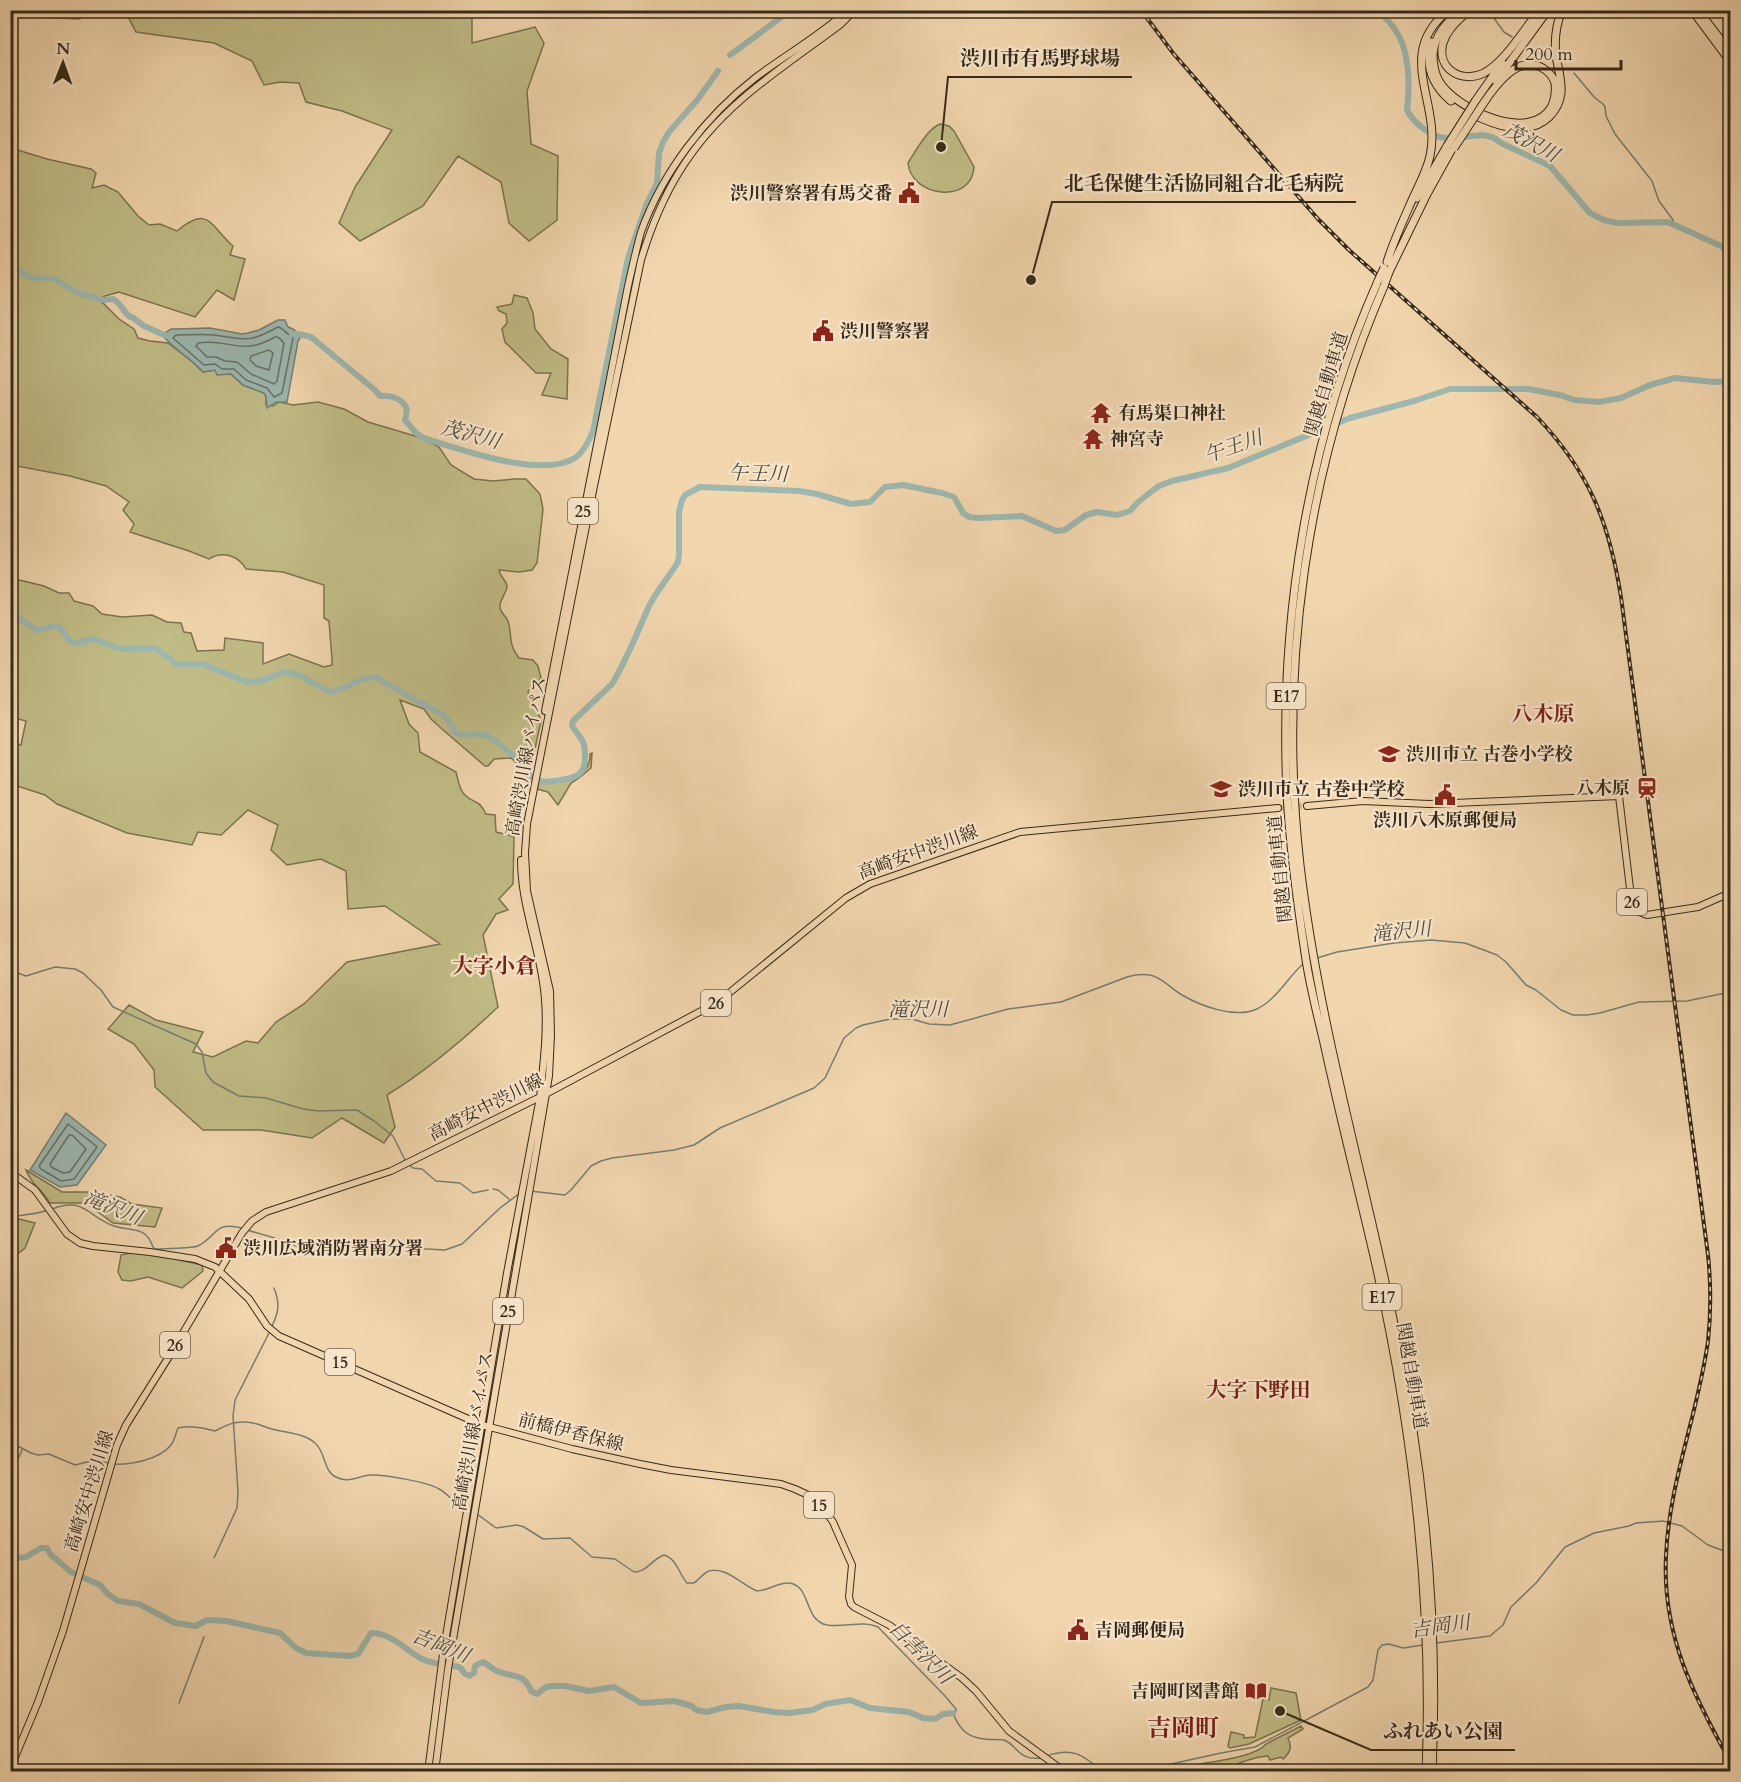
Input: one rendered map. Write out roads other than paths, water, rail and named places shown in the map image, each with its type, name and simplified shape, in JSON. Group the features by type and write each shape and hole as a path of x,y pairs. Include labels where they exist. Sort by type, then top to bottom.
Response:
{"highway":[{"path":"1413,210 1431,149 1430,116 1420,68 1422,51 1430,30 1449,10"},
{"path":"1456,10 1440,25 1432,39 1428,63 1435,84 1449,100 1471,113 1498,125 1520,129 1540,124 1550,116 1560,98 1561,83 1555,40 1562,10"},
{"path":"1463,10 1443,28 1436,41 1433,54 1438,80 1452,96 1491,117 1522,124 1540,118 1549,110 1555,96 1555,84 1550,74 1540,67 1523,66 1502,79 1480,102"},
{"path":"1469,10 1449,30 1442,49 1443,62 1446,67 1456,75 1467,77 1480,75 1497,63 1540,10"},
{"name":"関越自動車道","path":"1420,1503 1387,1321 1305,955 1289,815 1286,730 1291,629 1299,560 1310,498 1334,415 1399,237 1413,210 1510,51 1540,10"},
{"name":"関越自動車道","path":"1480,102 1548,10"},
{"path":"1692,10 1731,52"},
{"path":"1698,10 1702,20 1731,61"},
{"name":"関越自動車道","path":"1413,210 1436,176 1451,147"},
{"name":"関越自動車道","path":"1328,439 1306,561 1293,696 1293,762 1300,866 1317,975 1341,1094 1396,1330 1412,1419 1429,1638 1432,1772"},
{"name":"関越自動車道","path":"1426,1772 1430,1659"}],"main road":[{"name":"高崎渋川線バイパス","path":"543,1095 545,998 539,956 522,886 522,835 557,644 634,259 648,214 666,180 706,124 755,78 848,10"},
{"name":"高崎渋川線バイパス","path":"435,1772 444,1669 443,1654 468,1504 485,1426 543,1095 551,1035 550,991 527,891 525,836 592,491 641,260 649,232 671,183 696,147 742,98 825,37 855,10"},
{"name":"26","path":"1307,806 1363,801 1429,804 1619,796 1631,897 1637,911 1647,915 1698,907 1731,893"},
{"name":"高崎安中渋川線","path":"10,1769 53,1662 111,1461 126,1425 242,1233 256,1217 391,1172 718,1002 852,894 882,879 1020,832 1278,808"},
{"name":"前橋伊香保線","path":"10,1172 35,1190 67,1234 80,1243 205,1262 219,1270 249,1299 267,1326 279,1336 485,1426 640,1464 781,1484 808,1495 823,1508 833,1522 850,1559 851,1604 858,1611 889,1625 963,1678 1009,1731 1065,1772"},
{"name":"高崎渋川線バイパス","path":"428,1772 444,1669 450,1655 475,1510 485,1426"}],"water":[{"path":"278,320 285,320 288,327 301,336 298,341 287,402 276,402 267,408 264,393 243,385 231,374 217,375 215,370 203,372 162,335 171,329 210,328 242,334 259,330"},
{"path":"66,1113 106,1145 77,1185 60,1187 30,1170"}],"waterway":[{"name":"茂沢川","path":"730,55 791,10"},
{"name":"茂沢川","path":"1377,10 1394,28 1403,46 1408,68 1407,110 1414,120 1433,135 1445,138 1481,135 1494,138 1550,166 1590,213 1604,220 1618,223 1668,222 1721,246 1730,254"},
{"path":"1488,10 1504,32 1512,37"},
{"path":"1531,48 1550,58"},
{"name":"茂沢川","path":"292,334 311,337 380,396 400,400 407,410 405,420 416,433 424,438 478,455 522,464 560,464 575,458 584,449 593,431 628,258 647,203 657,183 659,153 663,142 718,71"},
{"path":"1574,73 1605,107 1606,116 1615,134 1652,181 1659,201 1673,220 1674,225"},
{"name":"茂沢川","path":"10,265 31,278 53,278 78,293 104,300 113,299 130,317 169,337"},
{"name":"午王川","path":"10,612 36,630 58,626 71,642 77,643 93,639 120,649 153,648 176,664 203,664 247,682 261,681 281,673 289,673 299,675 332,692 363,679 375,677 445,716 456,733 461,735 484,734 496,741 511,754 520,757 526,771 535,779 543,782 554,781 572,778 581,773 585,763 585,747 572,726 573,721 612,684 618,674 649,606 678,562 679,512 682,500 685,495 700,487 799,491 851,504 870,502 885,487 903,485 954,497 963,513 969,517 1022,516 1056,531 1065,530 1086,515 1097,512 1117,515 1130,511 1159,486 1172,481 1228,468 1350,418 1450,389 1528,389 1574,400 1599,402 1621,398 1650,385 1675,378 1714,382 1730,381"},
{"name":"滝沢川","path":"1317,958 1337,952 1394,943 1431,940 1465,943 1497,955 1526,985 1561,1010 1573,1015 1600,1013 1639,1002 1687,1001 1730,992"},
{"name":"滝沢川","path":"530,1191 565,1195 591,1166 601,1161 694,1145 720,1128 814,1088 825,1078 844,1038 863,1025 890,1019 912,1019 929,1024 950,1025 1008,1009 1061,1002 1127,977 1141,975 1159,978 1182,995 1208,1007 1229,1012 1248,1012 1270,1000 1304,963"},
{"path":"10,970 26,976 55,967 75,969 83,973 101,990 113,1007 196,1044 202,1052 206,1073 213,1082 239,1096 266,1098 303,1109 357,1110 393,1136 406,1162"},
{"path":"409,1165 422,1169 436,1181 460,1183 473,1193 488,1190"},
{"path":"493,1189 498,1190 509,1199"},
{"name":"滝沢川","path":"247,1230 285,1241 319,1256 339,1254 373,1242 407,1248 445,1250 462,1244 500,1208 520,1193"},
{"name":"滝沢川","path":"52,1209 79,1206 114,1226 142,1232 155,1249 198,1246 221,1228 226,1226 242,1228"},
{"name":"滝沢川","path":"10,1218 48,1210"},
{"path":"272,1326 278,1307 274,1288"},
{"path":"214,1558 237,1508 233,1416 235,1400 270,1331"},
{"name":"自害沢川","path":"113,1464 128,1464 152,1458 171,1445 178,1428 192,1427 215,1431 233,1423 249,1422 297,1434 311,1440 319,1447 329,1470 336,1477 345,1480 372,1475 417,1481 434,1486 464,1509"},
{"name":"自害沢川","path":"10,1442 31,1453 49,1454 75,1465 95,1460 108,1463"},
{"path":"10,1461 19,1457 22,1450"},
{"name":"自害沢川","path":"477,1514 496,1528 517,1525 543,1539 570,1538 592,1557 615,1559 634,1572 642,1570 664,1555 675,1563 687,1583 694,1583 707,1572 715,1570 722,1571 757,1591 785,1583 796,1585 805,1596 810,1610 819,1622 833,1626 866,1624 878,1627 956,1709 953,1713 955,1719 968,1734 978,1738 1004,1740 1027,1757 1042,1758"},
{"name":"吉岡川","path":"1436,1643 1490,1636 1503,1625 1511,1607 1536,1583 1565,1547 1594,1533 1636,1523 1663,1521 1682,1526 1708,1545 1730,1553"},
{"name":"吉岡川","path":"10,1559 26,1557 41,1548 47,1548 50,1554 71,1572 100,1585 118,1601 139,1604 175,1623 196,1626 207,1620 226,1621 280,1633 296,1648 306,1653 349,1656 358,1654 371,1633 379,1634 392,1639 422,1659 460,1667 469,1676 474,1673 475,1666 483,1662 498,1671 522,1679 531,1691 537,1694 546,1687 552,1686 589,1691 614,1687 641,1703 674,1701 707,1712 739,1706 789,1713 813,1710 825,1704 850,1700 870,1708 909,1712 923,1718 935,1719 943,1714 953,1713"},
{"path":"179,1703 204,1637"},
{"name":"吉岡川","path":"1148,1772 1162,1766 1255,1747 1368,1687 1373,1680 1378,1650 1382,1645 1389,1644 1403,1648 1423,1645"},
{"name":"吉岡川","path":"1046,1756 1070,1752 1083,1757 1103,1772"}],"tunnel":[{"path":"1278,808 1307,806"}],"railway":[{"path":"1141,10 1173,53 1318,219 1349,250 1537,417 1571,458 1584,479 1603,522 1621,597 1710,1277 1708,1341 1698,1395 1672,1501 1666,1556 1666,1584 1675,1638 1692,1688 1730,1761"}],"place":[{"name":"渋川市有馬野球場","path":"941,147"},
{"name":"渋川警察署有馬交番","path":"909,193"},
{"name":"北毛保健生活協同組合北毛病院","path":"1031,280"},
{"name":"渋川警察署","path":"823,331"},
{"name":"有馬渠口神社","path":"1101,413"},
{"name":"神宮寺","path":"1093,439"},
{"name":"渋川市立 古巻小学校","path":"1389,754"},
{"name":"八木原","path":"1647,788"},
{"name":"渋川市立 古巻中学校","path":"1221,789"},
{"name":"渋川八木原郵便局","path":"1445,795"},
{"name":"渋川広域消防署南分署","path":"226,1248"},
{"name":"吉岡郵便局","path":"1078,1630"},
{"name":"吉岡町図書館","path":"1256,1691"},
{"name":"ふれあい公園","path":"1280,1711"}],"district":[{"name":"八木原","path":"1543,714"},
{"name":"大字小倉","path":"494,966"},
{"name":"大字下野田","path":"1258,1390"},
{"name":"吉岡町","path":"1183,1728"}]}
